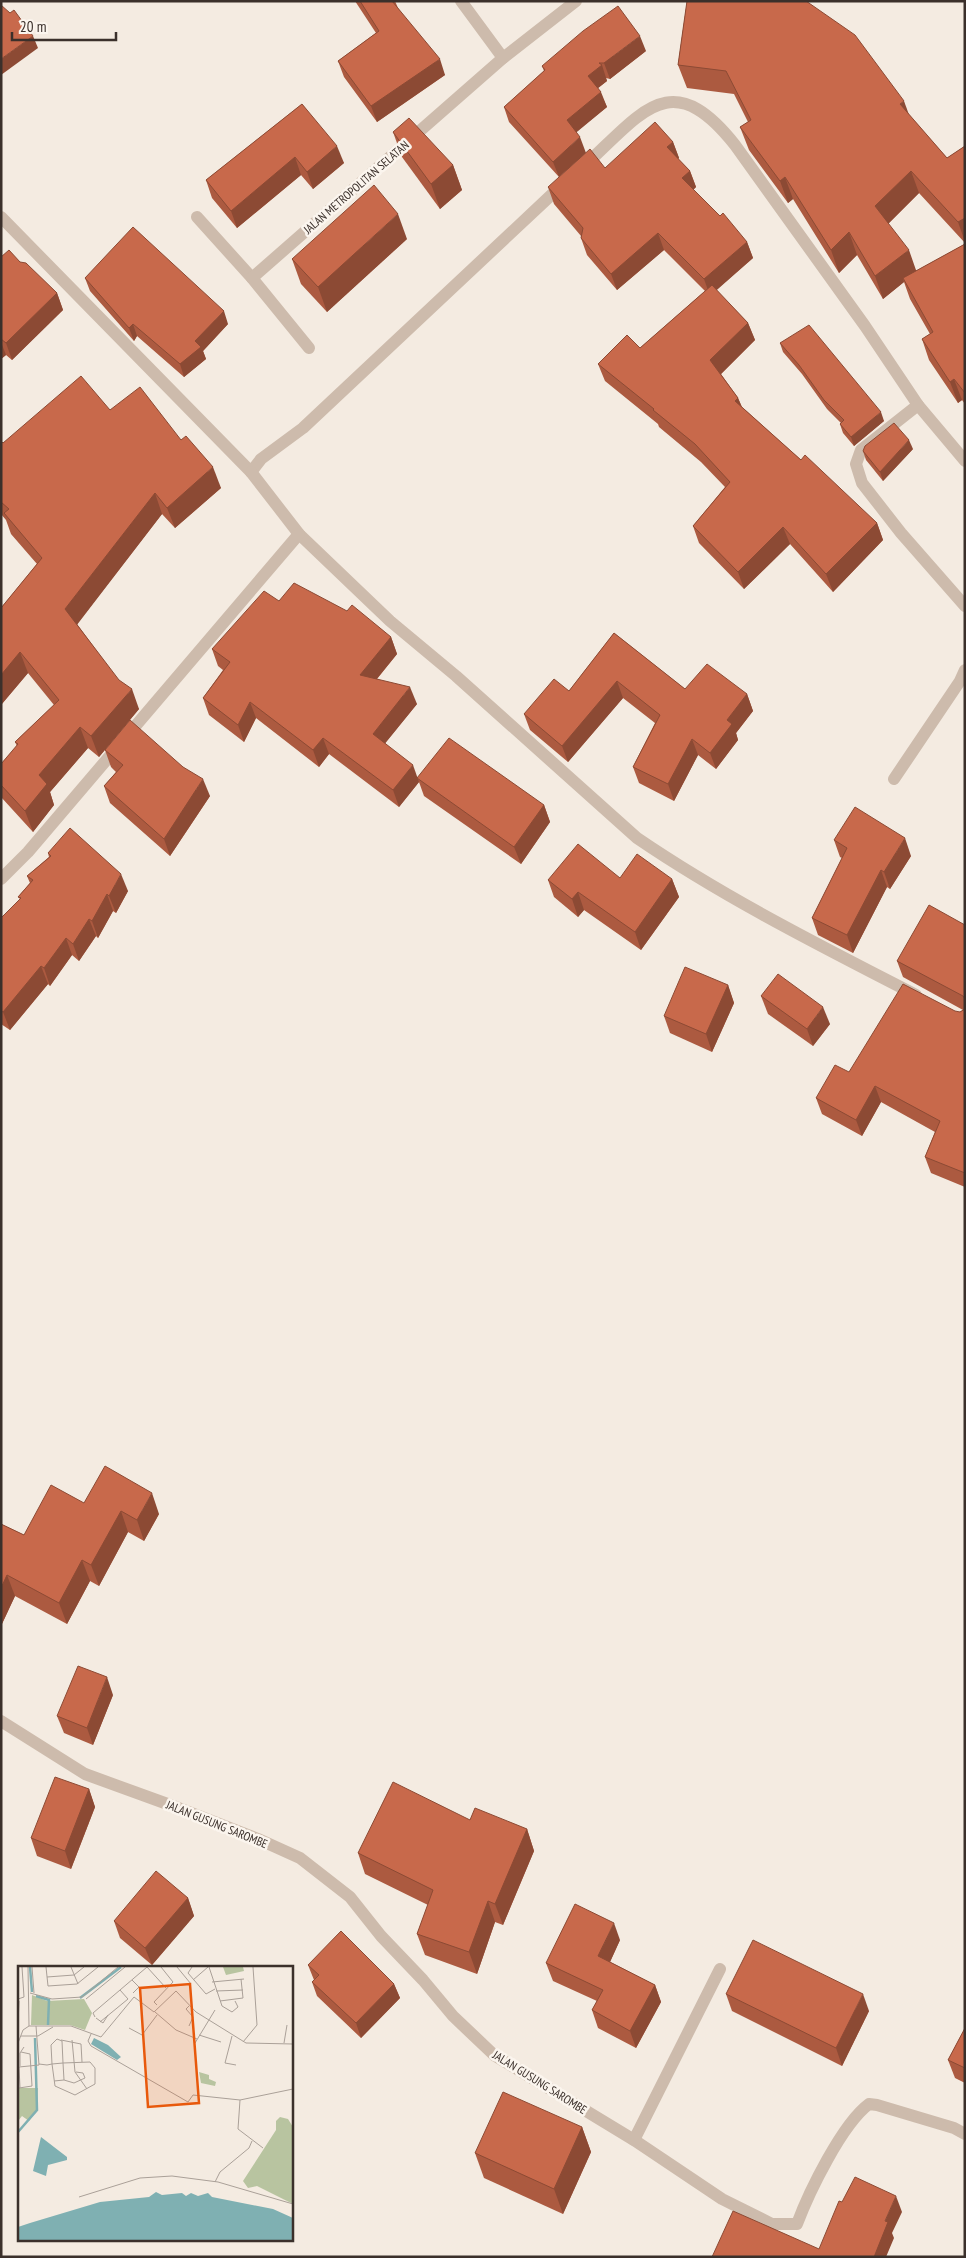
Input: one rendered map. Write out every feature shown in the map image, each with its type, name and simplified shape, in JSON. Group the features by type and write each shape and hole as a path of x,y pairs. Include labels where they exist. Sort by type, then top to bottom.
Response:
{"street":[{"path":"461,1 503,58"},
{"name":"JALAN METROPOLITAN SELATAN","path":"252,278 503,58 576,1"},
{"path":"251,472 261,459 303,428 642,113 661,103 678,101 691,104 705,112 719,124 865,326 918,404 965,461"},
{"path":"1,217 251,472 299,534 390,621 456,676 637,838 786,928 925,999"},
{"path":"197,217 252,278 309,348"},
{"path":"918,404 861,450 856,464 862,483 901,533 965,606"},
{"path":"1,879 34,844 299,534"},
{"path":"894,779 960,681 965,670"},
{"name":"JALAN GUSUNG SAROMBE","path":"1,1721 84,1774 190,1812 300,1858 350,1897 381,1936 424,1980 453,2016 494,2055 634,2140 722,2200 772,2224 797,2224 825,2165 859,2111 869,2104 946,2126 965,2134"},
{"path":"634,2140 720,1969"}],"building":[{"path":"360,1 392,1 440,59 371,106 338,61 379,31"},
{"path":"687,1 806,1 855,35 904,101 900,104 947,158 965,146 965,218 958,222 911,171 875,206 909,250 875,276 849,232 831,250 785,177 780,181 740,127 751,120 726,71 678,65"},
{"path":"1,5 10,13 14,10 33,36 1,59"},
{"path":"618,6 640,36 604,63 599,63 602,65 588,76 601,92 567,120 580,137 553,162 504,107 545,70 542,66 583,31"},
{"path":"302,104 337,146 307,172 295,157 231,211 206,180"},
{"path":"409,118 453,165 431,184 393,132"},
{"path":"655,122 673,142 667,147 690,171 682,178 720,216 723,213 747,242 704,279 658,233 611,274 581,238 583,228 548,187 590,149 605,168"},
{"path":"374,185 398,214 318,287 292,259"},
{"path":"133,227 224,311 195,341 201,347 180,364 133,324 129,328 85,278"},
{"path":"965,244 965,393 954,379 950,382 922,339 933,332 903,278"},
{"path":"9,250 20,262 26,263 57,293 6,343 1,339 1,257"},
{"path":"712,285 748,323 710,360 738,398 735,401 801,460 805,455 877,523 826,574 783,527 738,572 693,526 730,482 695,444 598,364 627,335 640,348"},
{"path":"809,325 881,412 851,437 840,424 844,420 824,400 799,365 780,343"},
{"path":"81,376 110,410 140,387 181,440 186,436 213,467 167,508 155,493 65,609 119,680 132,689 91,736 80,727 39,775 47,784 25,811 1,785 1,764 18,744 15,742 59,700 20,652 1,675 1,608 42,558 4,513 9,509 1,502 1,441 3,443"},
{"path":"894,423 909,440 880,472 863,451 865,446"},
{"path":"294,583 347,611 352,605 391,637 360,675 410,687 373,734 413,765 393,790 323,738 313,750 250,702 238,725 203,698 230,662 212,649 264,591 279,601"},
{"path":"614,633 685,689 707,664 747,694 727,720 732,724 710,753 692,739 668,784 633,767 660,715 617,681 562,746 524,714 554,679 569,691"},
{"path":"130,720 183,767 203,779 164,839 104,786 123,765 105,750"},
{"path":"449,738 544,805 514,847 417,778"},
{"path":"855,807 905,838 884,872 881,870 847,935 812,918 847,848 834,840"},
{"path":"70,828 121,874 92,921 89,919 73,944 66,938 44,968 41,966 3,1012 1,1011 1,918 21,898 18,897 33,880 27,876 51,856 48,853"},
{"path":"578,844 620,878 637,854 672,879 635,932 578,892 572,899 548,880"},
{"path":"929,905 965,925 965,999 963,996 897,961"},
{"path":"685,967 728,985 706,1034 664,1016"},
{"path":"778,974 823,1007 807,1029 761,996"},
{"path":"903,984 955,1011 960,1012 965,1009 965,1173 925,1157 940,1121 875,1086 856,1120 816,1098 835,1065 849,1072"},
{"path":"105,1466 152,1493 137,1520 121,1511 91,1565 82,1560 59,1603 7,1575 1,1588 1,1524 24,1535 51,1485 84,1503"},
{"path":"78,1666 107,1677 87,1728 57,1716"},
{"path":"55,1777 89,1789 65,1851 31,1838"},
{"path":"393,1782 470,1820 475,1808 527,1829 495,1904 488,1901 469,1952 417,1934 433,1890 358,1853"},
{"path":"156,1871 188,1898 145,1948 114,1921"},
{"path":"575,1904 614,1923 598,1956 655,1985 630,2031 592,2010 603,1990 546,1963"},
{"path":"341,1931 394,1984 356,2023 312,1982 319,1975 308,1965"},
{"path":"753,1940 863,1994 836,2048 726,1994"},
{"path":"965,2028 965,2068 948,2060"},
{"path":"503,2092 582,2127 554,2189 475,2153"},
{"path":"855,2177 896,2196 885,2221 888,2222 874,2257 712,2257 733,2211 819,2249 839,2201 842,2202"}]}
